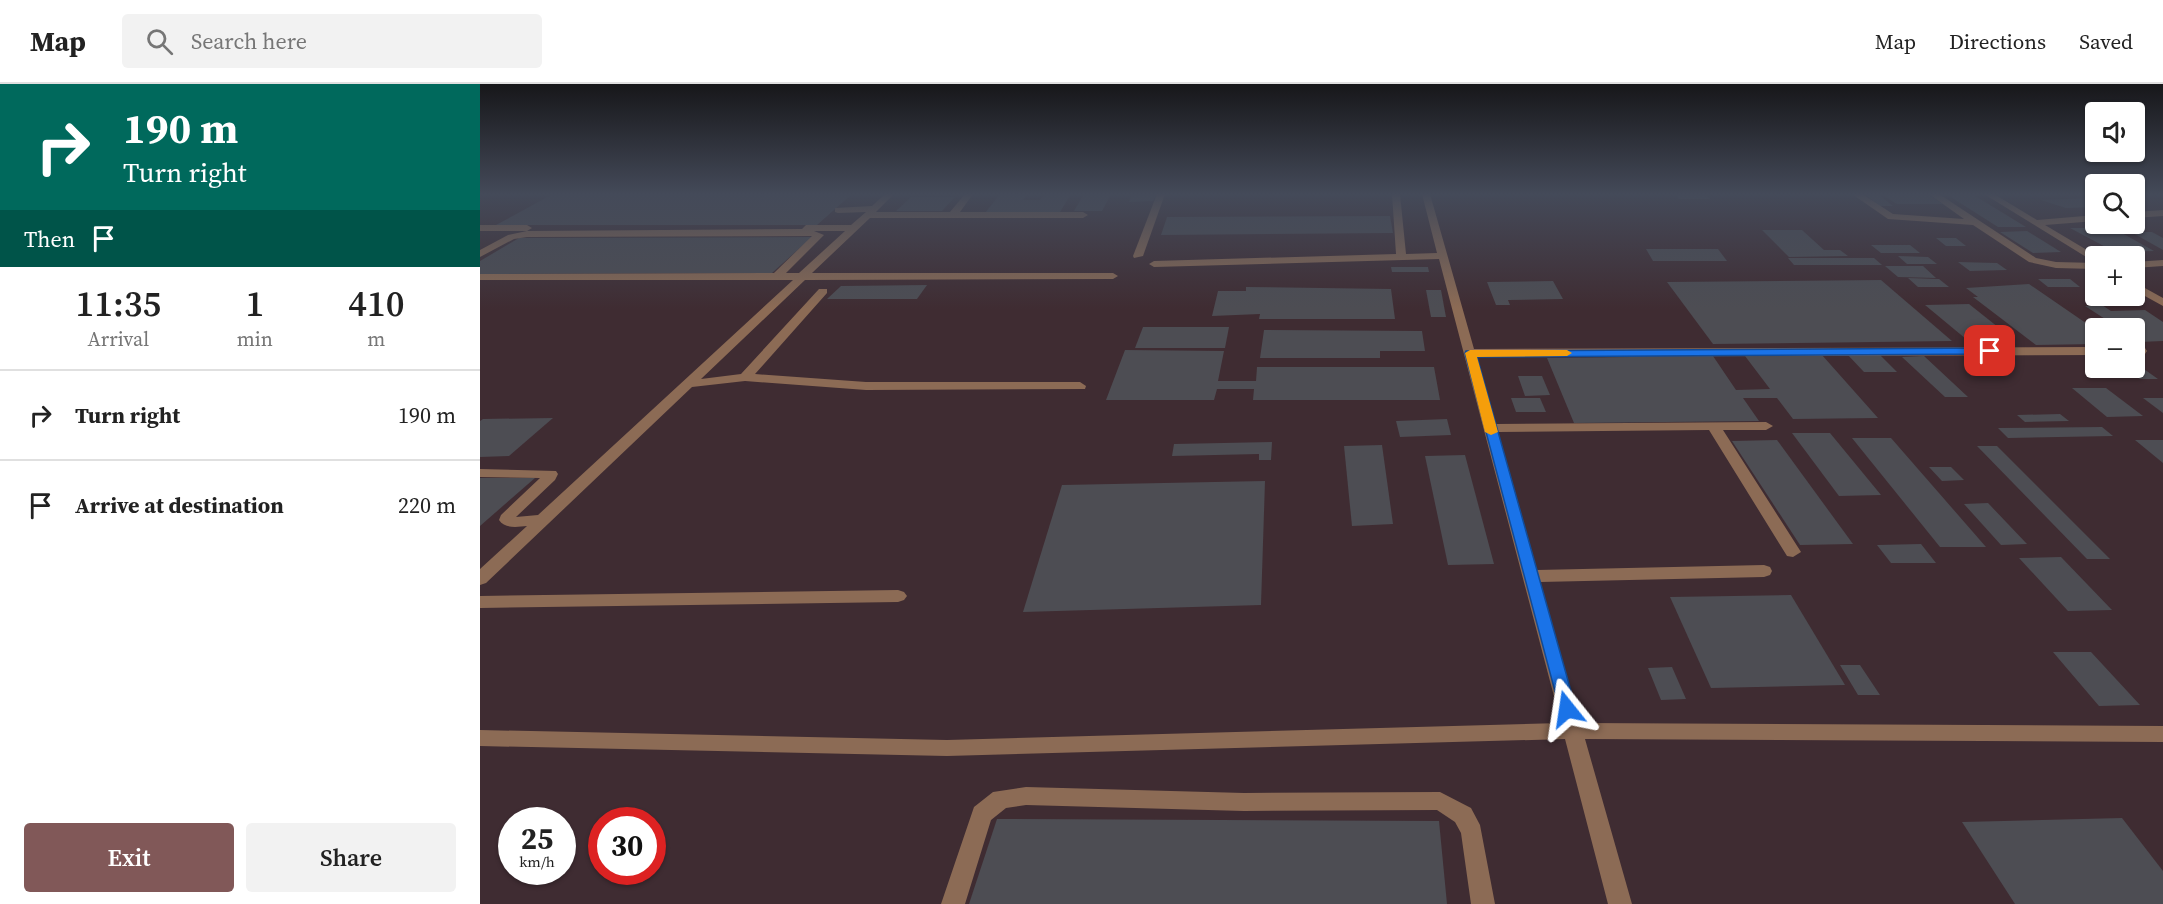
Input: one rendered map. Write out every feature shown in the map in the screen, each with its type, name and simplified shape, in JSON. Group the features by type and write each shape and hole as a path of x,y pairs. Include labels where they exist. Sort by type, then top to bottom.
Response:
{"street":[{"path":"480,254 511,237 527,234 770,232"},
{"path":"778,275 819,235 808,232"},
{"path":"480,579 849,232"},
{"path":"1138,256 1147,232"},
{"path":"1399,232 1401,257"},
{"path":"1436,232 1620,904"},
{"path":"1989,232 2039,262 2085,265"},
{"path":"2050,232 2085,253"},
{"path":"1154,264 1443,256"},
{"path":"2145,264 2163,263"},
{"path":"480,277 1113,276"},
{"path":"745,377 823,291"},
{"path":"2145,292 2163,303"},
{"path":"1470,353 2085,351"},
{"path":"687,384 745,377 866,386 1080,386"},
{"path":"1490,428 1766,426"},
{"path":"1714,427 1793,552"},
{"path":"480,473 550,474 550,477 509,515 507,520 512,522 542,520"},
{"path":"1531,576 1764,571"},
{"path":"480,602 898,596"},
{"path":"480,738 947,748 1573,731 2163,734"},
{"path":"953,904 972,838 982,814 1001,799 1026,796 1244,802 1440,801 1463,815 1472,832 1483,904"}],"shaded area":[{"path":"480,232 2163,232 2163,904 480,904"}],"building":[{"path":"1162,232 1393,233 1161,235"},
{"path":"1764,232 1804,232 1824,250 1840,250 1848,256 1789,257"},
{"path":"2000,232 2029,232 2061,252 2033,253"},
{"path":"2078,232 2124,234 2154,251 2145,251 2145,246 2104,246"},
{"path":"2152,232 2163,238 2163,250 2135,234"},
{"path":"812,237 772,273 480,274 480,261 519,238"},
{"path":"1936,238 1956,238 1966,246 1946,246"},
{"path":"1871,245 1910,245 1920,253 1881,253"},
{"path":"1646,249 1718,249 1727,261 1653,261"},
{"path":"1898,256 1928,257 1937,264 1907,264"},
{"path":"1788,258 1874,258 1882,265 1794,265"},
{"path":"1958,262 1997,263 2007,270 1970,271"},
{"path":"1885,266 1923,266 1936,278 1898,277"},
{"path":"1391,267 1428,267 1429,272 1392,272"},
{"path":"1908,278 1939,279 1949,287 1918,287"},
{"path":"2038,279 2070,279 2080,287 2048,287"},
{"path":"1881,280 1952,341 1713,344 1667,282"},
{"path":"1553,281 1563,299 1508,300 1510,305 1496,305 1487,282"},
{"path":"2029,284 2085,322 2085,344 2036,345 1973,297 1978,297 1966,288"},
{"path":"927,285 917,299 827,299 841,286"},
{"path":"1246,287 1391,289 1395,319 1259,319 1260,314 1212,316 1218,291 1246,291"},
{"path":"1426,290 1441,290 1446,317 1431,317"},
{"path":"1969,304 2013,339 1966,339 1925,305"},
{"path":"2085,306 2104,306 2111,311 2145,310 2163,322 2163,341 2145,342 2145,318 2104,318"},
{"path":"1143,327 1229,327 1225,348 1135,348"},
{"path":"1264,330 1422,331 1425,351 1380,351 1380,358 1260,358"},
{"path":"1125,350 1224,351 1218,381 1256,381 1257,367 1434,367 1440,400 1253,400 1254,389 1217,389 1214,400 1106,400"},
{"path":"1847,354 1879,354 1897,372 1864,372"},
{"path":"1822,355 1878,418 1793,419 1777,398 1743,398 1759,421 1574,423 1547,358 1713,356 1736,390 1770,389 1745,356"},
{"path":"1924,356 1968,397 1945,397 1902,357"},
{"path":"2145,370 2158,379 2140,379 2145,378"},
{"path":"1518,376 1542,376 1550,395 1525,396"},
{"path":"2072,388 2106,388 2143,416 2107,417"},
{"path":"1511,398 1540,398 1546,412 1516,412"},
{"path":"2143,398 2163,398 2163,413"},
{"path":"2060,414 2069,421 2025,422 2017,415"},
{"path":"553,418 509,456 480,457 480,421 483,419"},
{"path":"1447,419 1451,435 1400,437 1396,421"},
{"path":"2102,427 2113,436 2008,438 1998,428"},
{"path":"1792,433 1830,433 1881,495 1839,496"},
{"path":"1852,438 1891,438 1986,547 1940,547"},
{"path":"1777,440 1853,544 1800,545 1732,441"},
{"path":"2135,440 2163,440 2163,463"},
{"path":"1272,442 1271,460 1259,460 1259,454 1172,456 1174,444"},
{"path":"1382,445 1393,524 1352,526 1344,446"},
{"path":"1977,446 1997,446 2110,559 2087,559"},
{"path":"1465,455 1494,564 1448,565 1425,456"},
{"path":"1929,467 1951,467 1964,480 1942,481"},
{"path":"480,478 535,478 480,526"},
{"path":"1265,481 1261,605 1023,612 1062,485"},
{"path":"1988,503 2027,544 2001,545 1964,504"},
{"path":"1921,544 1936,563 1891,563 1877,545"},
{"path":"2061,557 2112,610 2068,611 2019,558"},
{"path":"1791,595 1845,685 1711,688 1670,597"},
{"path":"2053,652 2091,652 2140,705 2099,706"},
{"path":"1840,665 1860,665 1880,695 1858,695"},
{"path":"1672,667 1686,699 1661,700 1648,668"},
{"path":"2122,818 2163,871 2163,904 2015,904 1962,822"},
{"path":"997,819 1439,821 1447,904 969,904"}],"slow traffic":[{"path":"1491,432 1470,353 1567,353"}],"route":[{"path":"1567,709 1470,353 1990,351"}]}
